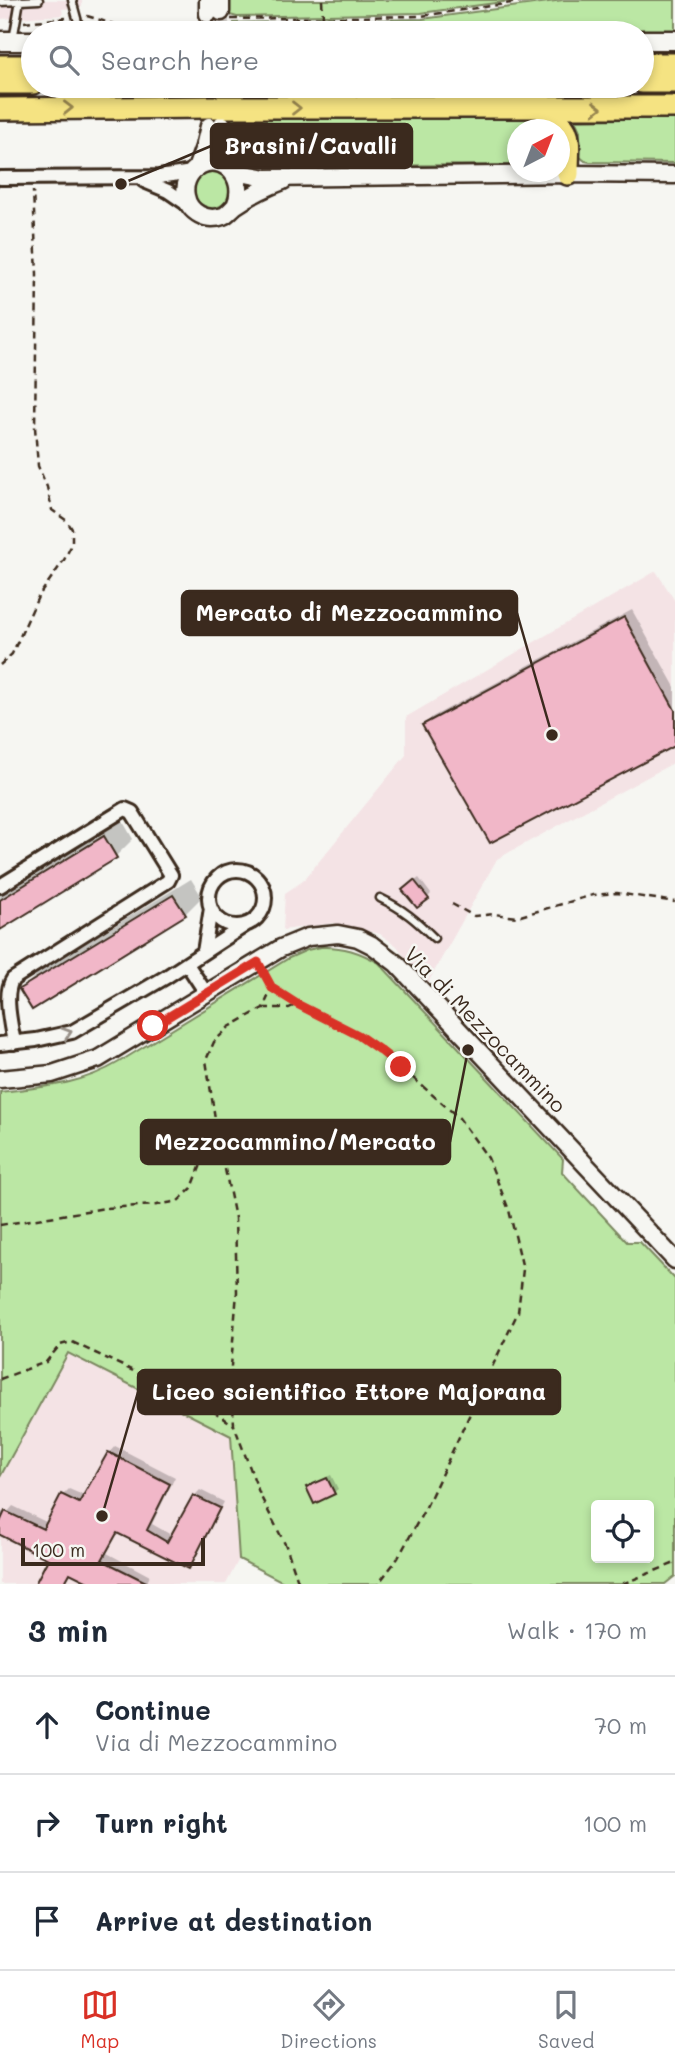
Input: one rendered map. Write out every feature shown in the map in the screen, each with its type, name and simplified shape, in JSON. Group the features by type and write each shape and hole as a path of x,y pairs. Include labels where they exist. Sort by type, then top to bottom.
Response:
{"main road":[{"path":"654,40 675,40"},
{"path":"654,64 675,64"},
{"path":"0,66 21,66"},
{"path":"654,82 675,82"},
{"path":"0,83 21,83"},
{"path":"0,109 675,107"},
{"path":"541,108 556,119"}],"street":[{"path":"235,206 240,190 238,181 230,170 230,160 216,125 187,180 186,198 196,213 213,218 229,213 235,206 263,190 292,177"},
{"path":"0,178 168,177 194,171 211,163 260,178 507,175"},
{"path":"570,174 675,175"},
{"path":"130,177 162,188 190,206"},
{"path":"0,886 125,809 132,812 171,875 168,881 4,985 14,1043"},
{"path":"0,1044 72,1032 187,964 204,952 247,924 256,918 264,900 264,891 259,881 242,870 224,873 211,887 211,908 216,917 226,924 247,924"},
{"path":"204,952 211,908"},
{"name":"Via di Mezzocammino","path":"0,1079 52,1074 82,1066 98,1059 281,948 317,935 347,935 379,949 397,964 675,1260"},
{"path":"187,964 206,993"}],"lane":[{"path":"4,2 39,0"},
{"path":"72,0 77,21"},
{"path":"7,41 16,22 20,1"},
{"path":"380,898 413,917 434,938"}],"path":[{"path":"322,0 323,18"},
{"path":"219,9 323,18 421,16 532,0"},
{"path":"28,21 83,15 103,21"},
{"path":"16,22 21,22"},
{"path":"0,665 12,654 38,597 72,544 72,529 52,510 47,487 37,466 37,274 32,177"},
{"path":"452,904 474,916 494,914 517,917 593,895 617,893 675,902"},
{"path":"258,962 272,988 358,1035 381,1051 459,1118 488,1158 509,1210 523,1269 518,1312 426,1507 398,1558 378,1584"},
{"path":"262,1008 272,988"},
{"path":"297,1004 289,1008 262,1008 229,1027 214,1042 206,1060 235,1218 237,1292 231,1366 234,1425 243,1454 286,1546 299,1584"},
{"path":"0,1225 105,1208 178,1201 192,1188 216,1125"},
{"path":"0,1379 46,1362 60,1345 72,1342 201,1403 234,1425"},
{"path":"622,1584 675,1563"}],"shaded area":[{"path":"0,0 82,0 82,7 62,9 63,15 0,19"},
{"path":"656,571 675,601 675,762 497,859 426,986 397,946 380,934 334,923 283,930 285,893 303,881 406,755 406,717"},
{"path":"67,1353 231,1436 239,1559 226,1584 0,1584 0,1477"}],"green space":[{"path":"228,0 518,0 421,13 237,17 230,15"},
{"path":"563,0 675,0 675,31 654,31 654,21 328,21 422,19"},
{"path":"543,117 546,119 507,119 507,165 271,166 252,161 239,152 232,138 229,119"},
{"path":"675,118 675,163 590,162 579,156 580,131 575,120"},
{"path":"212,172 224,178 230,190 224,202 212,208 200,202 194,190 200,178"},
{"path":"329,947 358,953 379,963 563,1159 562,1172 627,1242 640,1242 675,1279 675,1576 665,1584 287,1584 239,1559 231,1436 68,1353 0,1477 0,1092 61,1084 105,1070 289,958 307,950"}],"building":[{"path":"624,617 675,710 675,746 490,843 422,725"},
{"path":"104,836 117,858 0,930 0,900"},
{"path":"414,880 429,899 417,908 402,890"},
{"path":"173,895 186,915 32,1010 19,989"},
{"path":"108,1452 170,1484 147,1530 167,1542 193,1495 220,1508 189,1569 117,1533 102,1560 150,1584 92,1584 70,1573 64,1584 35,1584 48,1559 0,1535 0,1522 5,1511 43,1529 61,1494 79,1503"},
{"path":"327,1478 335,1494 314,1504 306,1487"}],"tunnel":[{"path":"221,12 221,21"},
{"path":"208,14 208,21"},
{"path":"209,98 209,118"},
{"path":"222,98 222,118"}],"place":[{"name":"Brasini/Cavalli","path":"121,184"},
{"name":"Mercato di Mezzocammino","path":"552,735"},
{"name":"Mezzocammino/Mercato","path":"468,1050"},
{"name":"Liceo scientifico Ettore Majorana","path":"102,1516"}],"route":[{"path":"153,1026 258,962 272,988 358,1035 401,1067"}]}
